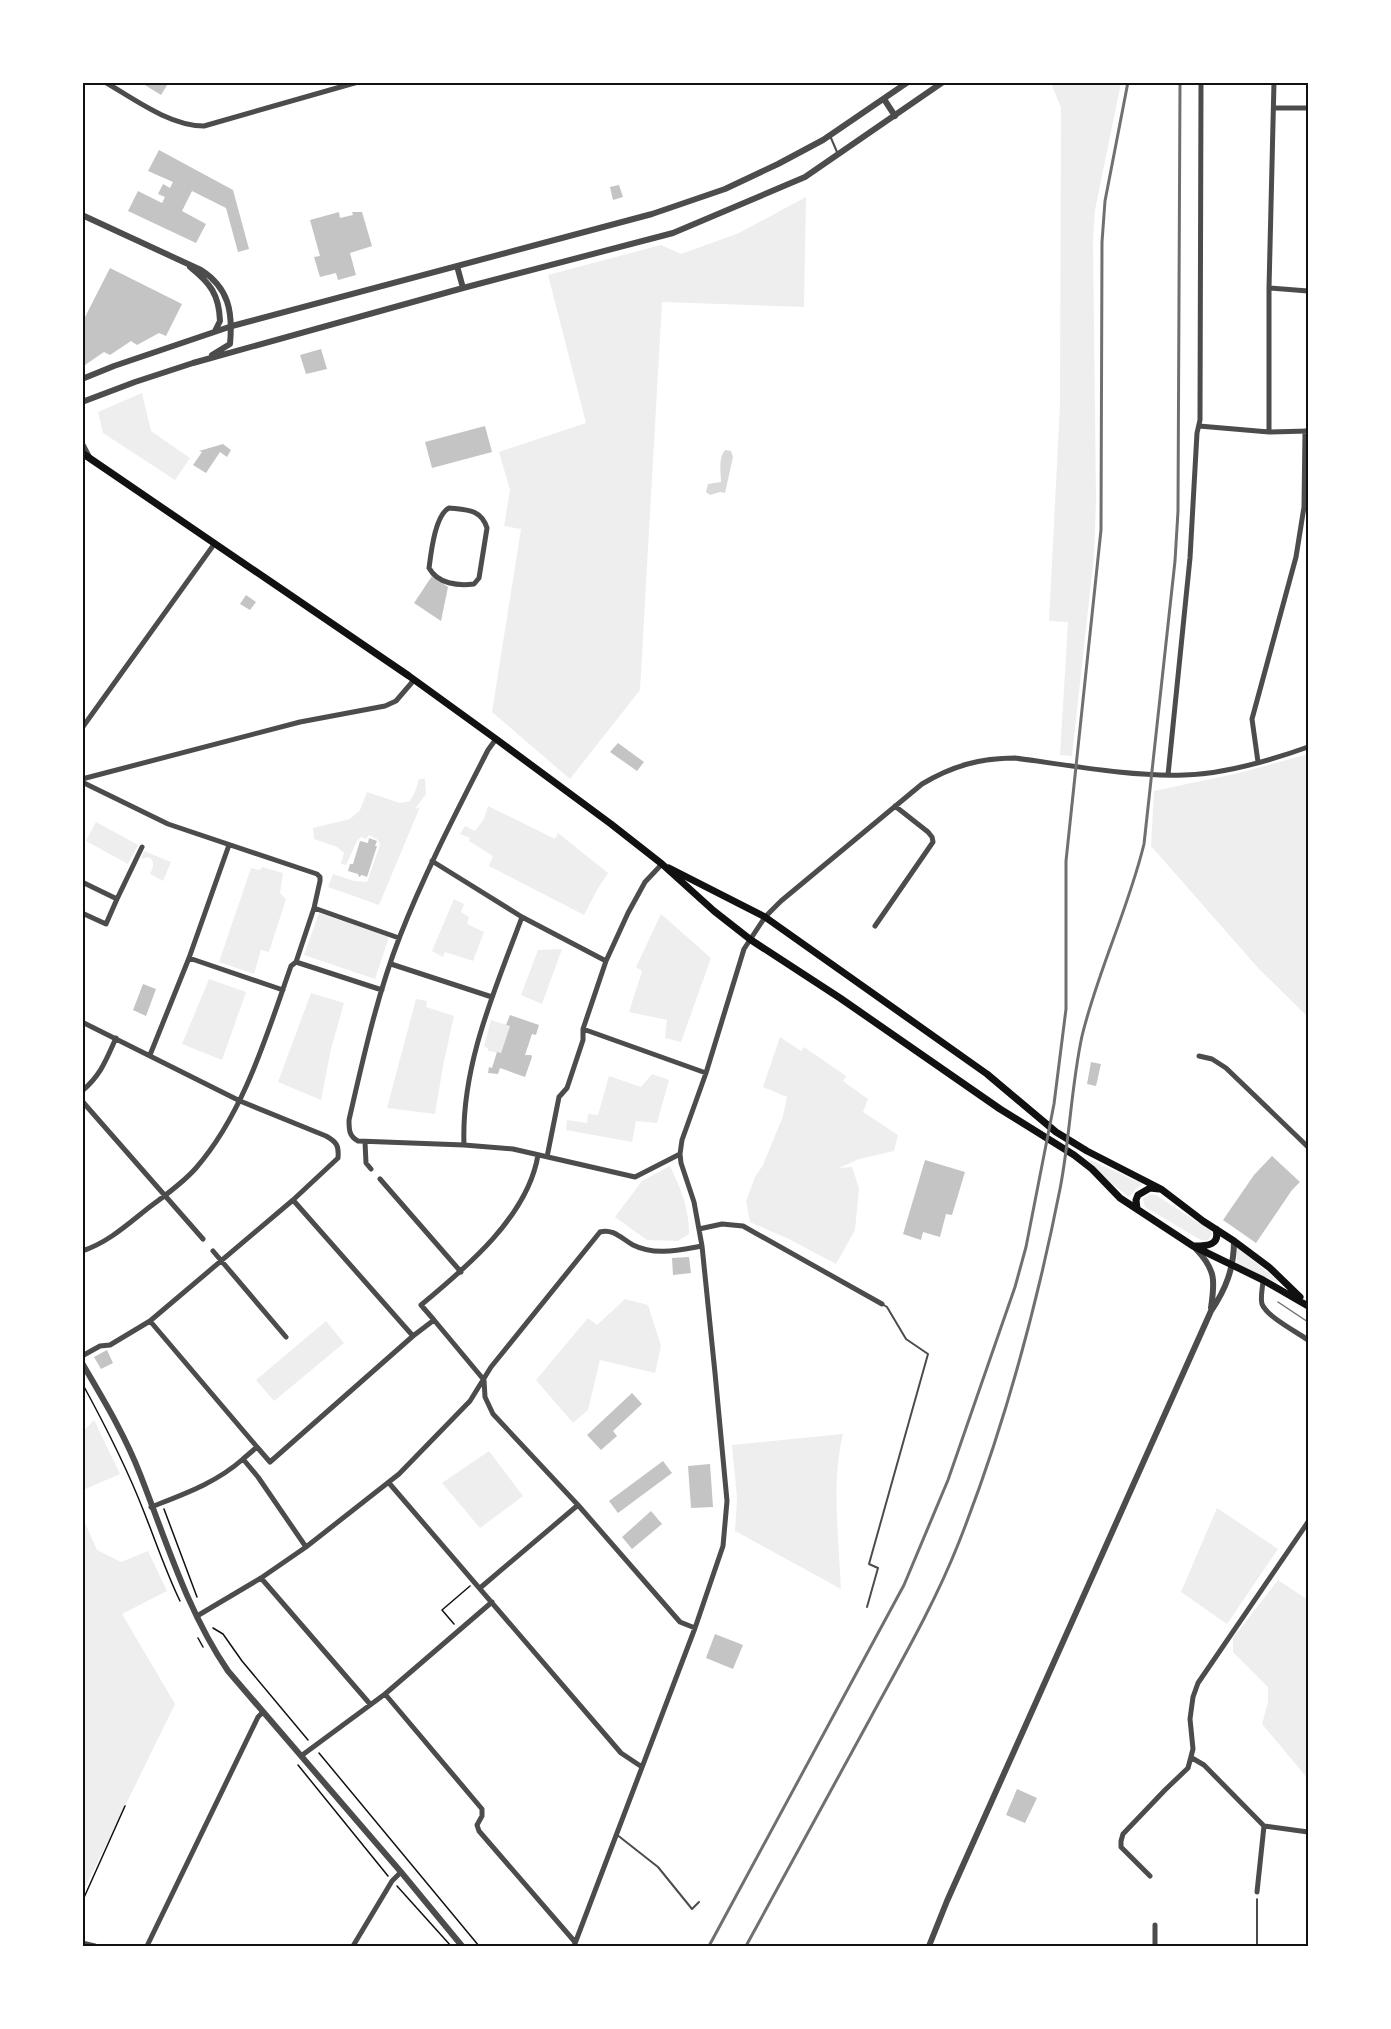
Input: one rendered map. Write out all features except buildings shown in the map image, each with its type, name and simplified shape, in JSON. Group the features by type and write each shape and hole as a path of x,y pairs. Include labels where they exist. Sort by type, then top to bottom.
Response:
{"main road":[{"path":"82,453 414,680 662,864 714,911 751,939 995,1106 1074,1155 1092,1169 1120,1198 1193,1245 1263,1280 1308,1306"},
{"path":"662,864 765,917 987,1074 1056,1132 1087,1151 1161,1189 1234,1241 1270,1268 1308,1306"},
{"path":"1137,1209 1138,1195 1150,1188 1161,1189"},
{"path":"1193,1245 1204,1246 1215,1242 1217,1235 1215,1229"}],"street":[{"path":"105,82 173,120 198,126 358,82"},
{"path":"82,379 232,326 652,214 725,189 778,164 830,135 908,82"},
{"path":"83,399 198,362 463,288 673,234 801,179 943,82"},
{"path":"1168,775 1190,558 1199,426 1201,82"},
{"path":"1269,432 1269,288 1274,82"},
{"path":"884,99 895,116"},
{"path":"1274,108 1308,108"},
{"path":"82,215 201,270 213,277 221,287 230,312 232,326 230,344 198,362"},
{"path":"184,262 209,283 215,293 220,321 219,326 213,332"},
{"path":"457,266 463,288"},
{"path":"1269,288 1308,291"},
{"path":"1199,426 1269,432 1307,431 1304,507 1296,557 1252,720 1258,762"},
{"path":"82,444 90,458"},
{"path":"449,508 480,515 487,528 477,582 452,585 436,576 429,568 440,520 443,512 449,508"},
{"path":"82,728 215,543"},
{"path":"82,781 300,722 385,706 396,701 414,680"},
{"path":"496,739 488,750 432,861 399,938 366,1046 349,1120 351,1136 358,1141 365,1142 513,1149 635,1177 680,1154"},
{"path":"385,1694 482,1809 482,1816 477,1825 479,1831 574,1944 695,1628 723,1546 727,1501 702,1246 694,1202 680,1154 682,1140 706,1073 744,949 765,917 781,901 895,806 937,775 958,766 994,758 1015,758 1069,766 1168,775 1201,774 1258,762 1308,747"},
{"path":"82,781 168,824 317,874 320,877 314,908 296,962 291,966 240,1101 223,1132 184,1180 118,1232 82,1251"},
{"path":"875,926 933,842 928,832 895,806"},
{"path":"150,1055 189,958 229,845"},
{"path":"82,913 106,924 142,847"},
{"path":"432,861 522,917 606,962"},
{"path":"547,1157 560,1097 567,1088 583,1040 583,1029 606,962 645,882 662,864"},
{"path":"82,882 117,899"},
{"path":"314,908 399,938"},
{"path":"464,1145 472,1066 492,997 522,917"},
{"path":"189,958 282,990"},
{"path":"296,962 382,990"},
{"path":"391,964 492,997"},
{"path":"82,1022 240,1101 326,1136 338,1144 338,1158 293,1200 150,1322 110,1345 100,1346 82,1356"},
{"path":"583,1029 706,1073"},
{"path":"82,1091 95,1080 102,1070 116,1038"},
{"path":"1199,1056 1212,1059 1226,1068 1308,1147"},
{"path":"82,1101 203,1239"},
{"path":"365,1142 366,1163 371,1169"},
{"path":"538,1155 527,1192 494,1237 461,1272 421,1305 484,1380 485,1397 494,1414 578,1505 680,1622 695,1628"},
{"path":"380,1179 461,1272"},
{"path":"293,1200 413,1336"},
{"path":"699,1229 722,1224 743,1226 882,1304"},
{"path":"200,1615 306,1547 389,1483 470,1401 491,1367 600,1232 612,1231 631,1244 647,1251 702,1246"},
{"path":"929,1947 947,1901 1211,1311 1230,1278 1234,1241"},
{"path":"1193,1245 1212,1269 1215,1287 1211,1311"},
{"path":"213,1251 286,1337"},
{"path":"1263,1280 1261,1301 1263,1306 1274,1317 1308,1340"},
{"path":"150,1322 270,1462 434,1320"},
{"path":"82,1363 130,1452 200,1615 207,1638 228,1671 401,1872 462,1947"},
{"path":"152,1507 221,1477 257,1447"},
{"path":"243,1460 258,1477 306,1547"},
{"path":"389,1483 621,1753 642,1767"},
{"path":"480,1588 578,1505"},
{"path":"1150,1876 1121,1847 1123,1834 1188,1768 1193,1749 1191,1719 1193,1697 1198,1683 1308,1522"},
{"path":"261,1578 370,1704"},
{"path":"302,1756 385,1694 492,1602"},
{"path":"147,1947 258,1717 263,1712"},
{"path":"1192,1758 1204,1766 1264,1826 1308,1832"},
{"path":"1257,1892 1264,1826"},
{"path":"353,1947 392,1881 401,1872"},
{"path":"1155,1925 1155,1947"},
{"path":"82,1943 95,1947"}],"lane":[{"path":"830,135 839,154"},
{"path":"867,1607 878,1568 868,1564 928,1354 906,1339 887,1307 882,1304"},
{"path":"616,1833 658,1867 692,1909 699,1902"}],"path":[{"path":"82,1383 112,1440 144,1510 182,1604"},
{"path":"161,1504 191,1580 200,1615 209,1626 223,1634 242,1661 479,1947"},
{"path":"459,1629 442,1610 475,1582"},
{"path":"197,1635 205,1649"},
{"path":"295,1762 392,1881 452,1947"},
{"path":"82,1902 125,1806"},
{"path":"1257,1892 1257,1947"}],"shaded area":[{"path":"1051,83 1121,83 1095,210 1093,241 1096,501 1094,555 1072,756 1060,755 1068,622 1049,621 1060,405 1061,108"},
{"path":"806,197 804,307 662,302 640,690 570,779 492,712 521,529 504,526 510,490 499,452 586,423 548,275 661,245 681,254 739,233"},
{"path":"142,393 151,431 190,458 175,480 103,433 98,412"},
{"path":"725,450 731,451 733,457 725,493 710,495 706,492 708,484 721,482 721,461"},
{"path":"1308,754 1308,1017 1259,969 1151,846 1154,791 1239,773"},
{"path":"419,779 425,779 426,794 415,809 420,807 379,905 328,887 333,874 354,881 367,882 380,845 378,840 369,835 366,839 361,837 346,865 341,864 344,853 337,847 314,839 313,828 350,819 360,810 367,792 400,803 410,801"},
{"path":"488,806 555,839 558,833 608,873 584,915 489,866 493,856 469,841 470,838 460,834 465,826 475,831 484,819"},
{"path":"96,822 138,845 128,864 86,841"},
{"path":"144,851 171,862 163,881 150,874 153,863 148,857 141,859"},
{"path":"262,867 283,873 280,893 286,899 269,952 261,950 254,974 219,962 251,868 260,870"},
{"path":"454,899 464,904 461,912 469,917 467,924 484,932 473,961 445,952 443,957 432,951"},
{"path":"319,913 389,937 375,979 304,955"},
{"path":"661,914 711,958 681,1042 665,1038 667,1020 629,1012 642,971 636,967"},
{"path":"562,949 542,1004 521,995 538,950"},
{"path":"209,979 246,992 222,1060 182,1044"},
{"path":"311,993 344,1003 331,1049 321,1100 278,1082"},
{"path":"416,999 427,1001 426,1007 454,1016 435,1114 387,1108"},
{"path":"491,1020 510,1026 501,1053 488,1051 488,1048 484,1047"},
{"path":"780,1037 801,1051 804,1047 846,1076 843,1081 868,1099 863,1112 898,1135 894,1151 859,1159 839,1168 852,1167 859,1188 855,1230 836,1264 791,1240 750,1222 746,1201 783,1116 787,1097 763,1087"},
{"path":"652,1074 669,1080 657,1123 636,1121 632,1142 566,1130 567,1120 587,1123 588,1114 598,1115 609,1076 641,1087"},
{"path":"1086,1158 1143,1184 1129,1197"},
{"path":"670,1166 684,1199 689,1234 678,1241 647,1240 615,1217 642,1181"},
{"path":"1150,1194 1156,1195 1197,1222 1209,1227 1212,1234 1209,1239 1206,1241 1199,1239 1145,1207 1143,1199"},
{"path":"1237,1247 1278,1281 1278,1283 1237,1264"},
{"path":"625,1299 648,1305 661,1346 655,1373 600,1360 588,1410 573,1423 536,1380 588,1318 597,1325"},
{"path":"326,1321 344,1343 274,1401 256,1380"},
{"path":"94,1420 120,1474 83,1490 83,1432"},
{"path":"843,1434 837,1471 841,1589 735,1531 737,1498 732,1445"},
{"path":"489,1451 523,1496 480,1528 442,1483"},
{"path":"1217,1508 1278,1549 1227,1624 1181,1592"},
{"path":"82,1516 97,1550 121,1562 148,1551 167,1591 122,1614 175,1704 83,1892"},
{"path":"1278,1580 1308,1600 1308,1779 1262,1724 1268,1702 1268,1687 1233,1652 1233,1638"}],"tram line":[{"path":"1278,1302 1308,1322"}],"railway":[{"path":"709,1946 904,1585 948,1480 1015,1287 1026,1247 1054,1104 1066,1009 1066,861 1101,530 1102,242 1105,201 1128,82"},
{"path":"746,1946 918,1631 950,1565 975,1499 1017,1368 1051,1234 1063,1170 1082,1036 1144,844 1175,561 1178,511 1180,82"}]}
